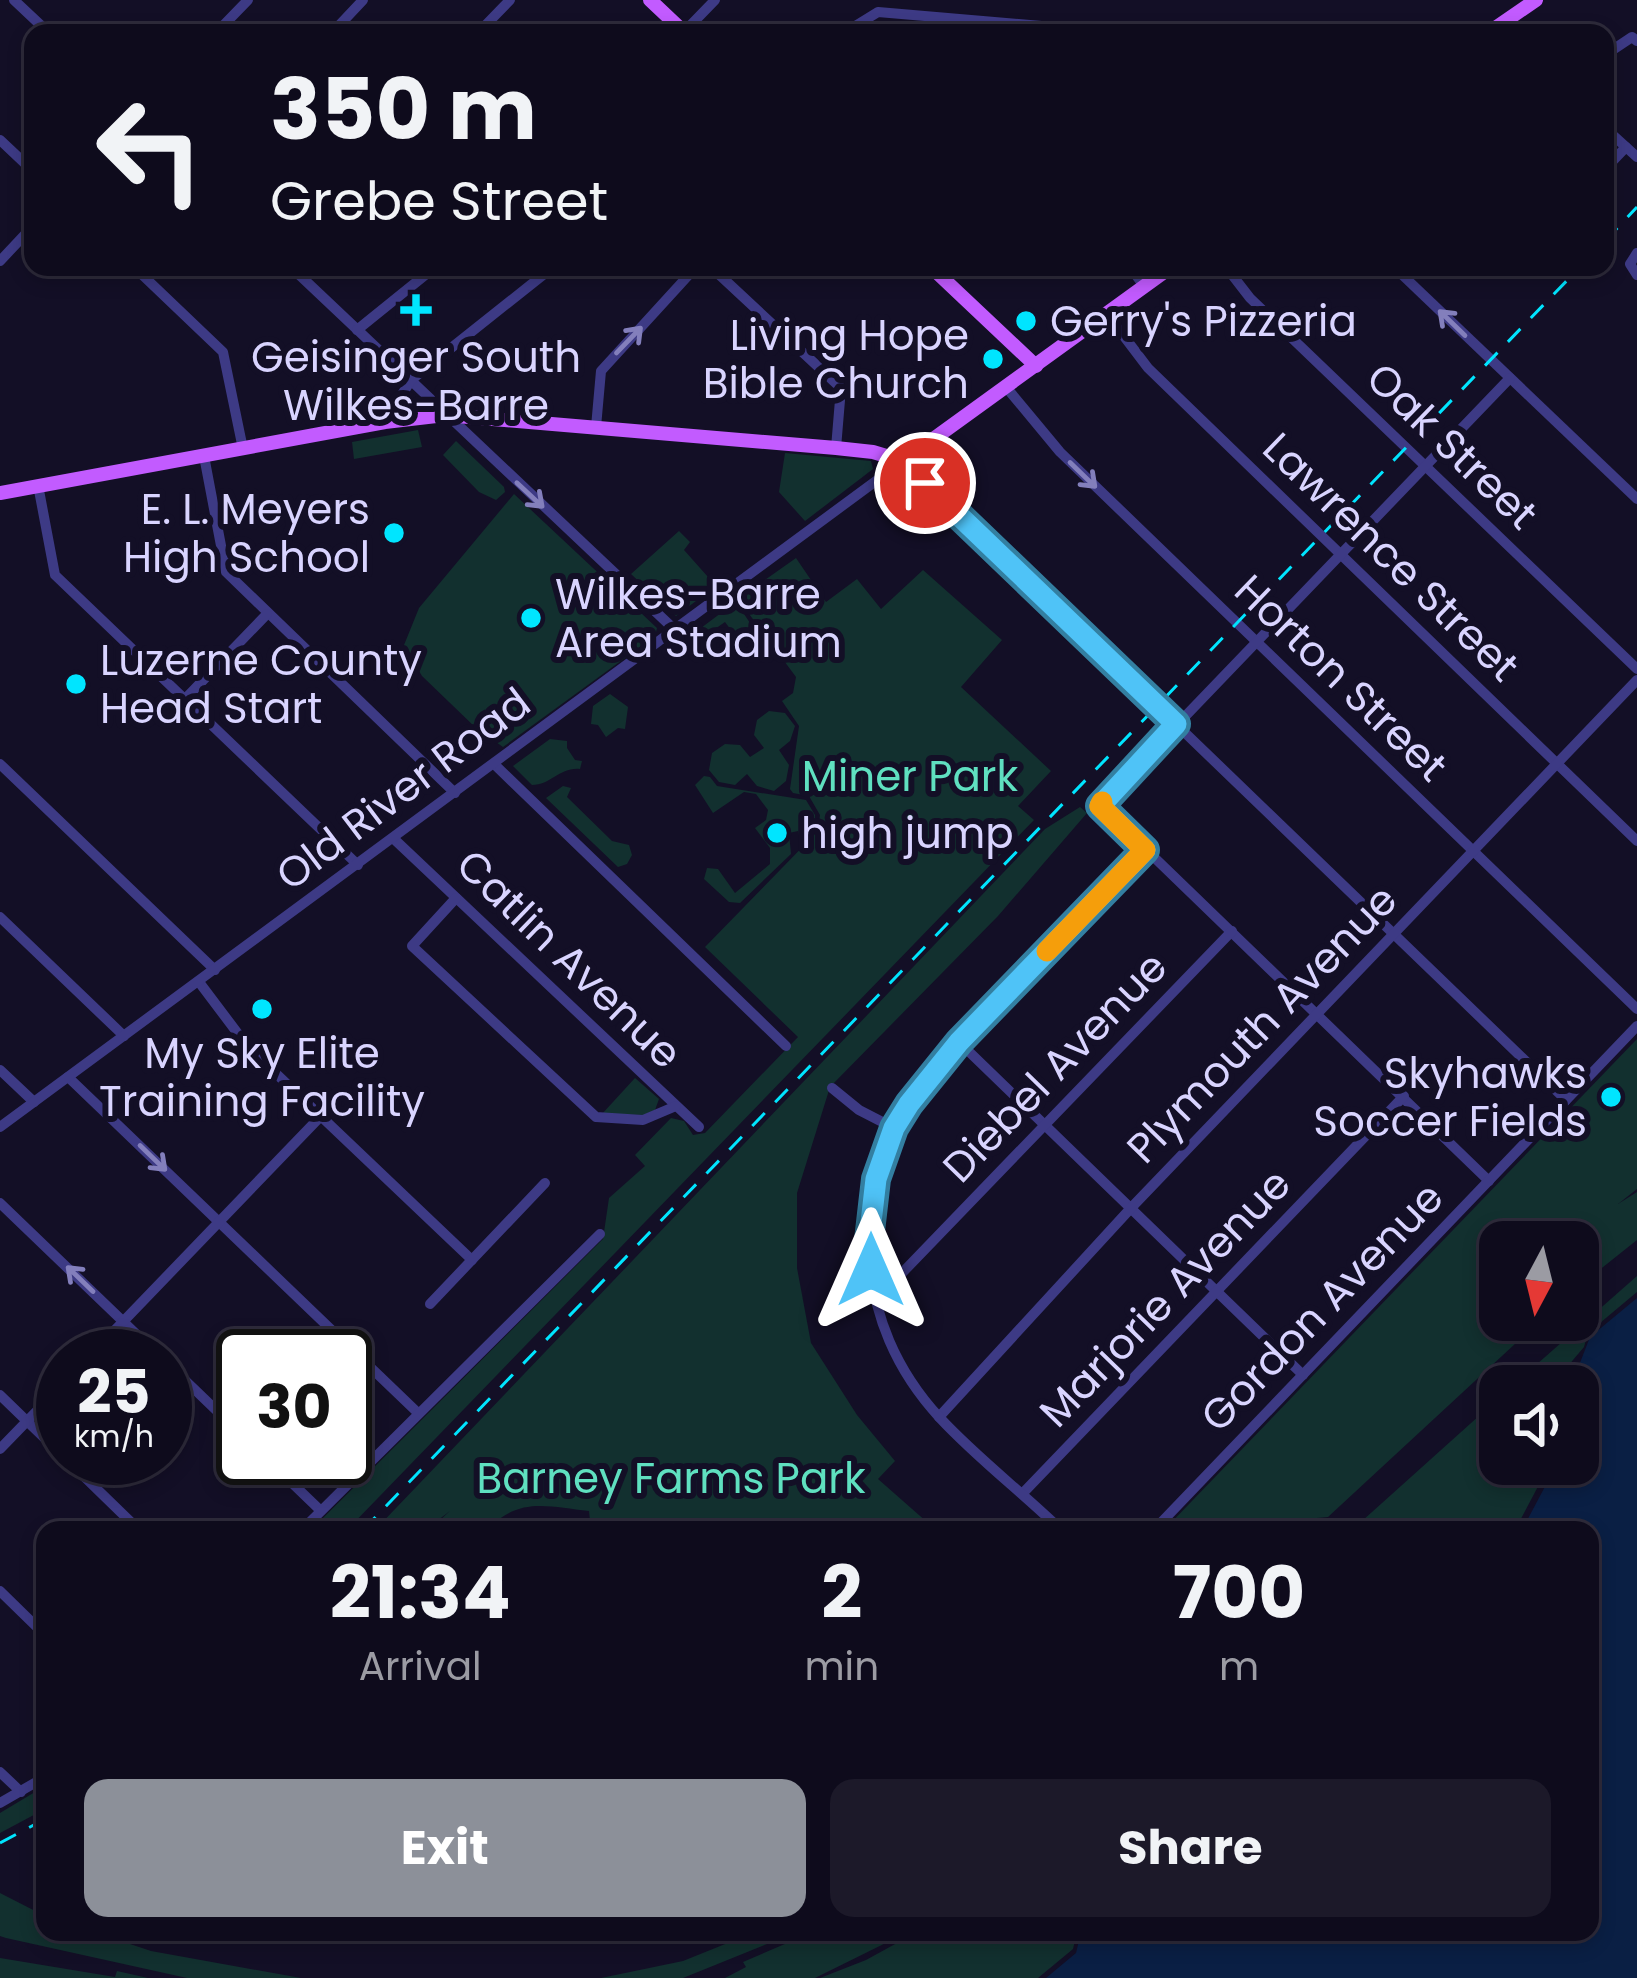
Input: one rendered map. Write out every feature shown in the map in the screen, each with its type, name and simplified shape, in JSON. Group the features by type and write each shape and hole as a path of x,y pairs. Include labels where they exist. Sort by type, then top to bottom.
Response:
{"main road":[{"path":"650,0 675,24"},
{"path":"1500,24 1536,0"},
{"path":"941,276 1036,366"},
{"path":"0,493 386,422 445,416 836,448 903,461 1158,276"}],"street":[{"path":"14,0 39,24"},
{"path":"225,24 248,0"},
{"path":"340,24 363,0"},
{"path":"487,24 510,0"},
{"path":"693,24 715,0"},
{"path":"859,24 878,12 1004,24"},
{"path":"1508,18 1512,24"},
{"path":"948,19 952,24"},
{"path":"1614,137 1637,157"},
{"path":"0,140 24,163"},
{"path":"1614,160 1626,148"},
{"path":"0,261 24,236"},
{"path":"1637,253 1630,264 1637,275"},
{"path":"143,276 223,352 243,449"},
{"path":"300,276 676,631"},
{"path":"357,330 424,276"},
{"path":"386,422 411,380 542,276"},
{"path":"596,427 601,370 687,276"},
{"path":"721,276 841,388 836,448"},
{"path":"1137,276 1144,286"},
{"name":"Oak Street","path":"1233,276 1250,298 1637,668"},
{"path":"1403,276 1637,499"},
{"name":"Lawrence Street","path":"1107,314 1148,368 1637,841"},
{"path":"1490,1181 1100,806 1510,378"},
{"name":"Horton Street","path":"1006,387 1060,452 1637,1009"},
{"path":"204,456 226,572 455,793"},
{"path":"903,461 1566,1100"},
{"name":"Old River Road","path":"0,1127 903,461"},
{"path":"38,485 55,574 358,865"},
{"path":"185,699 267,614"},
{"name":"Plymouth Avenue","path":"939,1417 1131,1208 1637,680"},
{"path":"0,764 215,970"},
{"path":"494,764 786,1046"},
{"name":"Catlin Avenue","path":"394,839 699,1127"},
{"path":"1052,1521 939,1417 902,1367 876,1300 869,1240 871,1200 894,1128 919,1088 1145,850"},
{"path":"456,898 412,946 596,1117 643,1120 676,1106"},
{"path":"0,917 124,1036"},
{"name":"Diebel Avenue","path":"876,1300 1232,931"},
{"path":"199,982 248,1047 472,1260"},
{"name":"Gordon Avenue","path":"1163,1521 1637,1026"},
{"path":"959,1042 1303,1375"},
{"path":"0,1070 34,1102"},
{"path":"68,1077 417,1412"},
{"path":"832,1088 859,1110 894,1128"},
{"name":"Marjorie Avenue","path":"1023,1493 1404,1096"},
{"path":"116,1329 320,1117"},
{"path":"430,1304 544,1183"},
{"path":"0,1203 130,1329"},
{"path":"310,1521 600,1234"},
{"path":"192,1388 216,1410"},
{"path":"0,1395 36,1430"},
{"path":"0,1449 36,1412"},
{"path":"93,1485 130,1521"},
{"path":"294,1485 320,1510"},
{"path":"0,1591 36,1626"},
{"path":"0,1772 21,1792"},
{"path":"0,1803 36,1783"}],"green space":[{"path":"418,430 422,447 354,459 352,442"},
{"path":"456,441 504,487 496,500 479,492 443,455"},
{"path":"785,453 871,461 873,469 805,521 779,492"},
{"name":"Wilkes-Barre Area Stadium","path":"514,494 657,628 655,636 503,747 405,661 409,657 402,650 419,608"},
{"path":"679,531 690,542 684,550 716,586 676,616 631,574"},
{"name":"Miner Park","path":"796,558 826,602 857,579 881,609 923,570 1002,640 961,687 1051,771 1018,806 1034,820 356,1521 320,1521 356,1485 372,1485 372,1469 603,1239 609,1198 645,1166 635,1155 671,1118 684,1121 693,1135 705,1133 798,1037 705,947 818,831 820,815 809,796 790,789 799,726 782,701 793,693 796,677 738,599"},
{"path":"733,604 762,641 737,638 723,648 721,639 731,630 725,622 699,640 689,637"},
{"path":"610,694 628,707 625,729 618,728 606,737 598,725 591,724 593,706"},
{"path":"769,711 785,713 795,726 790,741 779,750 789,765 786,781 774,791 757,786 747,774 735,785 719,782 709,770 712,753 725,744 740,745 750,757 764,748 754,735 757,720"},
{"path":"550,739 567,741 575,760 582,761 580,769 532,785 513,766"},
{"path":"704,776 717,786 806,800 815,815 815,829 801,844 798,831 789,833 791,854 740,903 729,902 704,879 707,868 718,869 735,893 770,864 770,848 755,828 766,820 768,810 756,794 744,792 713,813 695,785"},
{"path":"563,786 571,788 567,797 612,841 629,845 632,855 627,864 618,867 546,798"},
{"name":"Barney Farms Park","path":"1080,807 1087,813 998,916 830,1087 797,1193 797,1268 811,1343 857,1415 895,1461 878,1479 926,1521 590,1521 589,1511 535,1506 497,1521 439,1521 450,1511 437,1521 384,1521 1045,829"},
{"path":"1637,1039 1637,1189 1618,1204 1637,1192 1637,1240 1599,1270 1599,1221 1479,1221 1479,1341 1518,1341 1492,1365 1479,1365 1479,1377 1328,1517 1314,1521 1173,1521"},
{"path":"635,1078 659,1099 655,1110 644,1115 602,1114"},
{"path":"1637,1276 1637,1292 1599,1324 1599,1309"},
{"path":"1563,1341 1586,1341 1569,1365 1536,1365"},
{"path":"1479,1416 1479,1485 1539,1485 1520,1521 1362,1521"},
{"path":"36,1791 36,1814 0,1833 0,1813"},
{"path":"0,1893 36,1911 36,1941 121,1941 151,1951 301,1978 187,1978 0,1936"},
{"path":"733,1941 775,1941 683,1978 601,1978 683,1961"},
{"path":"792,1941 890,1941 815,1978 725,1978 746,1967 743,1962"},
{"path":"901,1941 1075,1941 1073,1949 1038,1978 820,1978"},
{"path":"0,1958 115,1977 117,1971 148,1978 0,1978"}],"water":[{"path":"1637,1298 1637,1978 1046,1978 1076,1953 1079,1941 1599,1941 1599,1521 1527,1521 1546,1485 1599,1485 1599,1365 1579,1365 1588,1341 1599,1341 1599,1330"}],"railway":[{"path":"1614,231 1637,207"},
{"path":"372,1521 1571,276"},
{"path":"0,1843 36,1824"}],"slow traffic":[{"path":"1047,951 1145,850 1100,806 1102,802"}],"place":[{"name":"Geisinger South Wilkes-Barre","path":"416,310"},
{"name":"Gerry's Pizzeria","path":"1026,321"},
{"name":"Living Hope Bible Church","path":"993,359"},
{"name":"E. L. Meyers High School","path":"394,533"},
{"name":"Wilkes-Barre Area Stadium","path":"531,618"},
{"name":"Luzerne County Head Start","path":"76,684"},
{"name":"high jump","path":"777,833"},
{"name":"My Sky Elite Training Facility","path":"262,1009"},
{"name":"Skyhawks Soccer Fields","path":"1611,1097"}],"route":[{"path":"871,1270 871,1200 894,1128 919,1088 959,1042 1145,850 1100,806 1176,724 925,483"}]}
